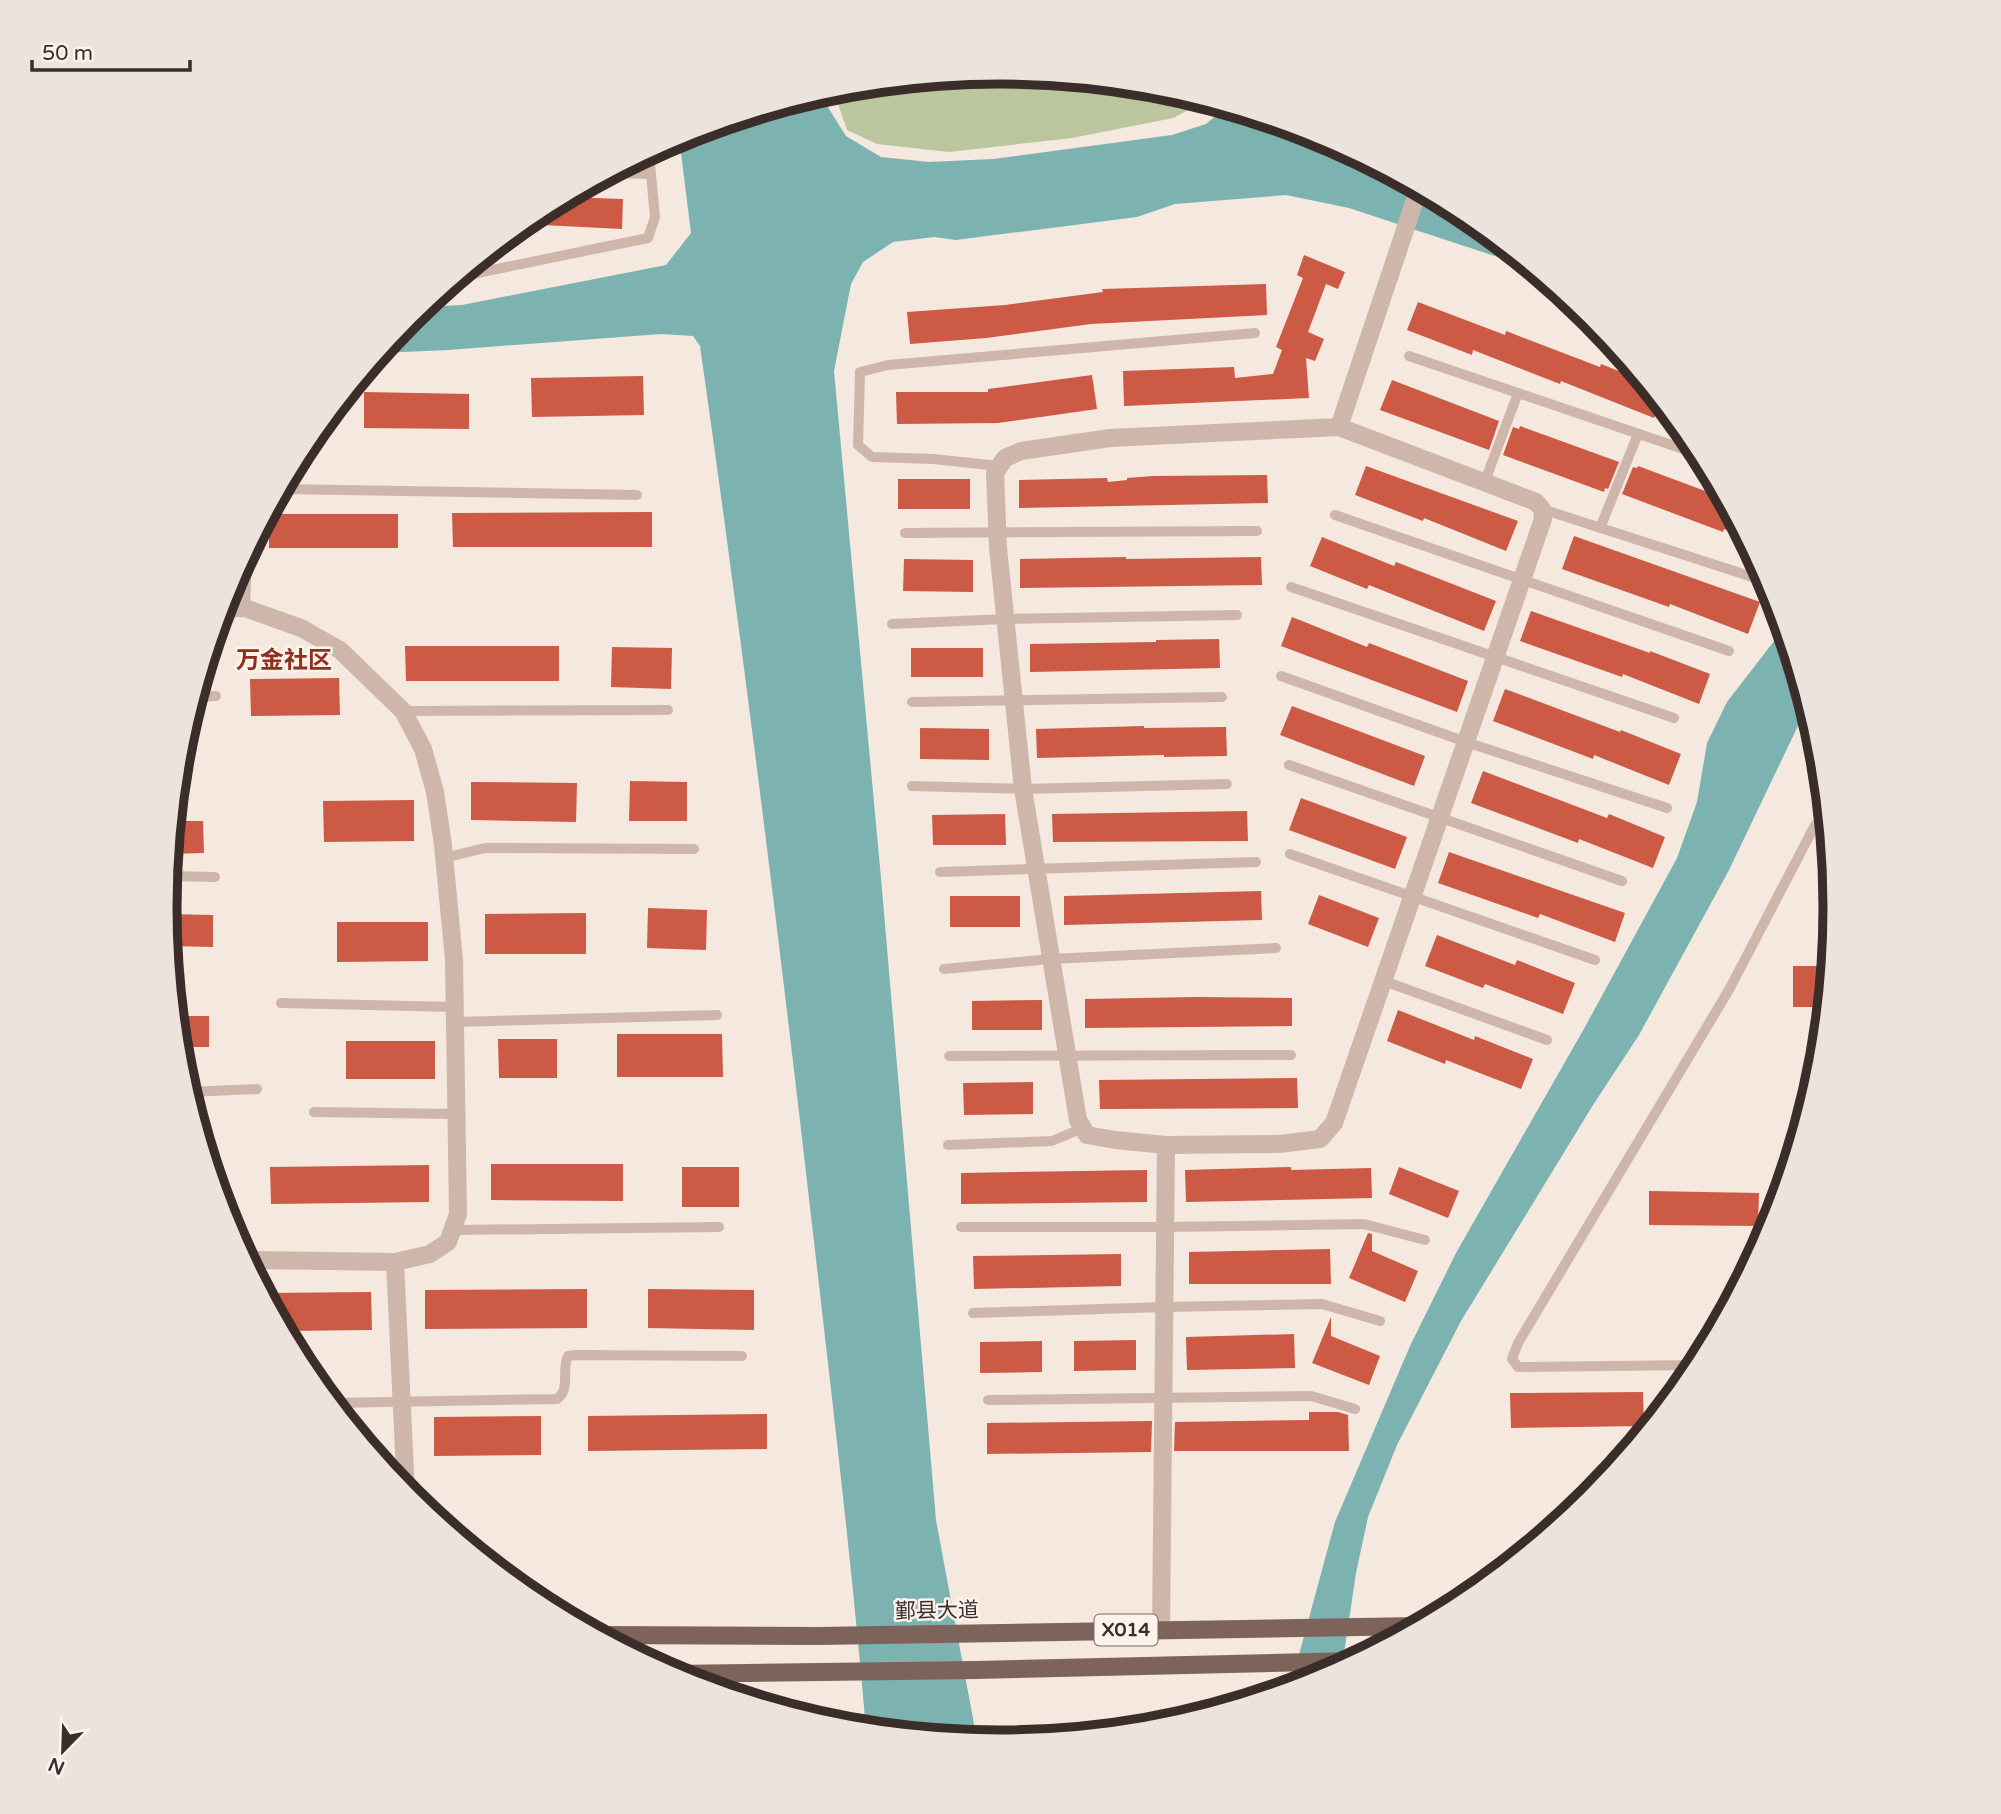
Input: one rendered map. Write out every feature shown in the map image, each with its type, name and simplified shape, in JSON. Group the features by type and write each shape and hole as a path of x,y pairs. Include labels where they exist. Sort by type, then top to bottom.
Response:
{"main road":[{"name":"鄞县大道","path":"616,1634 818,1636 1401,1626"},
{"name":"X014","path":"704,1674 1327,1662"}],"street":[{"path":"1339,427 1416,197"},
{"path":"1339,427 1485,481 1536,502 1542,509 1543,519 1334,1123 1320,1139 1279,1144 1166,1144 1115,1140 1087,1135 1078,1120 1023,789 997,531 995,473 999,466 1005,458 1021,451 1110,438 1339,427"},
{"path":"234,608 245,608 301,628 340,650 403,711 423,749 435,792 454,960 458,1213 448,1241 430,1254 395,1262 257,1260"},
{"path":"1161,1629 1166,1144"},
{"path":"395,1262 405,1474"}],"lane":[{"path":"476,273 648,238 655,217 650,163"},
{"path":"628,173 651,174"},
{"path":"999,466 933,459 872,457 858,446 860,372 888,365 1255,333"},
{"path":"1409,356 1684,449"},
{"path":"1485,481 1518,393"},
{"path":"1600,528 1638,433"},
{"path":"292,489 638,495"},
{"path":"1542,509 1755,578"},
{"path":"1335,515 1729,651"},
{"path":"905,533 1257,531"},
{"path":"245,608 246,578"},
{"path":"1291,587 1674,718"},
{"path":"891,625 1005,619 1237,615"},
{"path":"1281,676 1466,742 1667,808"},
{"path":"205,697 216,696"},
{"path":"912,702 1222,697"},
{"path":"403,711 668,710"},
{"path":"1289,765 1622,881"},
{"path":"912,786 1023,789 1227,784"},
{"path":"1684,1365 1518,1367 1512,1359 1518,1343 1730,988 1815,825 1819,824"},
{"path":"444,858 485,848 694,849"},
{"path":"1290,854 1595,960"},
{"path":"940,872 1256,862"},
{"path":"178,876 215,877"},
{"path":"944,969 1051,959 1276,948"},
{"path":"1384,981 1547,1040"},
{"path":"281,1003 454,1014 717,1015"},
{"path":"948,1056 1291,1055"},
{"path":"199,1092 257,1089"},
{"path":"314,1112 457,1114"},
{"path":"948,1145 1052,1142 1083,1128"},
{"path":"961,1227 1364,1224 1425,1240"},
{"path":"453,1230 719,1227"},
{"path":"973,1313 1322,1304 1380,1321"},
{"path":"344,1403 557,1399 563,1395 565,1388 565,1361 568,1356 743,1356"},
{"path":"988,1400 1311,1396 1355,1409"}],"green space":[{"path":"947,86 1054,86 1108,91 1194,107 1173,118 1072,138 949,152 877,144 847,130 837,101 893,91"}],"water":[{"path":"825,103 846,136 881,157 929,162 993,159 1172,135 1206,124 1218,113 1265,128 1365,169 1458,223 1511,261 1349,208 1286,195 1175,204 1137,217 956,240 934,237 893,242 863,262 851,284 834,371 936,1520 975,1729 865,1718 840,1468 785,992 700,346 693,336 661,334 393,352 439,306 462,305 666,265 691,233 681,149 787,112"},
{"path":"1778,636 1801,719 1728,872 1639,1035 1461,1321 1397,1445 1368,1517 1356,1573 1344,1654 1293,1675 1335,1522 1410,1346 1456,1253 1585,1027 1677,858 1697,802 1707,743 1727,702"}],"building":[{"path":"583,198 623,199 622,229 540,225"},
{"path":"1304,255 1345,272 1338,289 1326,284 1308,332 1324,339 1315,361 1306,358 1309,398 1124,406 1123,371 1234,367 1235,378 1273,374 1282,350 1276,347 1303,278 1297,275"},
{"path":"1266,284 1267,315 1091,324 986,338 910,344 907,312 1005,305 1103,292 1102,289"},
{"path":"1418,302 1505,335 1506,331 1600,367 1601,364 1627,374 1662,418 1654,418 1561,381 1560,384 1473,350 1472,355 1407,330"},
{"path":"1092,375 1097,409 998,423 897,424 896,392 988,392 988,389"},
{"path":"643,376 644,415 532,417 531,378"},
{"path":"1392,380 1499,421 1489,450 1380,410"},
{"path":"364,392 469,394 469,429 364,428"},
{"path":"1520,426 1619,462 1608,489 1605,488 1604,492 1503,455 1513,427 1519,429"},
{"path":"1366,466 1518,521 1506,551 1424,518 1423,521 1355,495"},
{"path":"1638,466 1711,493 1733,533 1724,529 1723,532 1622,494 1633,467"},
{"path":"1267,475 1268,503 1019,508 1019,480 1107,478 1108,482 1153,476"},
{"path":"898,479 970,479 970,509 898,509"},
{"path":"652,512 652,547 453,547 452,513"},
{"path":"278,514 398,514 398,548 269,548 269,530"},
{"path":"1574,536 1760,602 1748,634 1670,604 1669,607 1562,569"},
{"path":"1322,537 1394,566 1396,562 1496,601 1484,631 1369,585 1367,589 1310,566"},
{"path":"1261,557 1262,585 1020,588 1020,559"},
{"path":"904,559 973,560 973,592 903,591"},
{"path":"1531,611 1710,674 1699,704 1623,674 1622,677 1520,641"},
{"path":"1292,617 1367,647 1369,643 1468,681 1457,712 1281,646"},
{"path":"1219,639 1220,668 1030,672 1030,644"},
{"path":"405,646 559,646 559,681 406,681"},
{"path":"612,647 672,648 671,689 611,687"},
{"path":"911,648 983,648 983,677 911,677"},
{"path":"339,678 340,715 251,716 250,679"},
{"path":"1505,689 1681,754 1669,785 1594,755 1593,759 1493,721"},
{"path":"1292,706 1425,756 1414,786 1280,735"},
{"path":"1226,727 1227,756 1037,758 1036,729"},
{"path":"920,728 989,729 989,760 920,759"},
{"path":"1483,771 1607,818 1609,814 1665,837 1653,868 1579,839 1578,843 1471,803"},
{"path":"630,781 687,782 687,821 629,821"},
{"path":"471,782 577,783 576,822 471,820"},
{"path":"1301,798 1407,837 1395,869 1289,830"},
{"path":"414,800 414,841 324,842 323,801"},
{"path":"1247,811 1248,841 1053,842 1052,814"},
{"path":"1005,814 1006,845 933,845 932,815"},
{"path":"183,821 203,821 204,853 179,854"},
{"path":"1449,852 1625,913 1615,942 1540,914 1538,918 1438,883"},
{"path":"1261,891 1262,920 1064,925 1064,896"},
{"path":"1319,895 1379,918 1368,947 1308,924"},
{"path":"950,896 1020,896 1020,927 950,927"},
{"path":"648,908 707,910 706,950 647,948"},
{"path":"586,913 586,954 485,954 485,914"},
{"path":"177,914 213,915 213,947 178,946"},
{"path":"337,922 428,922 428,961 337,962"},
{"path":"1437,935 1515,965 1517,960 1575,983 1563,1014 1485,984 1483,988 1425,966"},
{"path":"1793,966 1821,966 1817,1007 1793,1007"},
{"path":"1292,998 1292,1026 1085,1028 1085,999"},
{"path":"1042,1000 1042,1030 972,1030 972,1001"},
{"path":"1398,1010 1474,1040 1475,1036 1533,1059 1521,1089 1387,1041"},
{"path":"185,1016 209,1016 209,1047 190,1047"},
{"path":"617,1034 722,1034 723,1077 617,1077"},
{"path":"498,1039 557,1039 557,1078 499,1078"},
{"path":"346,1041 435,1041 435,1079 346,1079"},
{"path":"1297,1078 1298,1108 1100,1109 1099,1080"},
{"path":"1033,1082 1033,1114 964,1115 963,1083"},
{"path":"491,1164 623,1164 623,1201 491,1200"},
{"path":"429,1165 429,1202 271,1204 270,1167"},
{"path":"682,1167 739,1167 739,1207 682,1207"},
{"path":"1291,1167 1291,1170 1371,1168 1372,1198 1186,1202 1185,1170"},
{"path":"1399,1167 1459,1191 1448,1218 1389,1194"},
{"path":"1147,1170 1147,1202 961,1204 961,1173"},
{"path":"1649,1191 1759,1193 1758,1226 1649,1225"},
{"path":"1368,1233 1372,1234 1372,1251 1418,1271 1405,1302 1349,1278"},
{"path":"1330,1249 1331,1284 1189,1284 1189,1252"},
{"path":"1121,1254 1121,1286 974,1289 973,1256"},
{"path":"587,1289 587,1328 425,1329 425,1290"},
{"path":"648,1289 754,1290 754,1330 648,1328"},
{"path":"371,1292 372,1330 296,1331 274,1293"},
{"path":"1331,1317 1331,1336 1380,1356 1369,1385 1312,1363"},
{"path":"1294,1334 1295,1368 1187,1370 1186,1337"},
{"path":"1136,1340 1136,1370 1074,1371 1074,1341"},
{"path":"1042,1341 1042,1372 980,1373 980,1342"},
{"path":"1643,1392 1644,1419 1638,1426 1511,1428 1510,1393"},
{"path":"1309,1412 1338,1412 1348,1415 1349,1451 1174,1451 1175,1422 1309,1420"},
{"path":"767,1414 767,1449 588,1451 588,1416"},
{"path":"541,1416 541,1455 434,1456 434,1417"},
{"path":"1152,1421 1151,1452 987,1454 987,1423"}],"district":[{"name":"万金社区","path":"284,660"}]}
